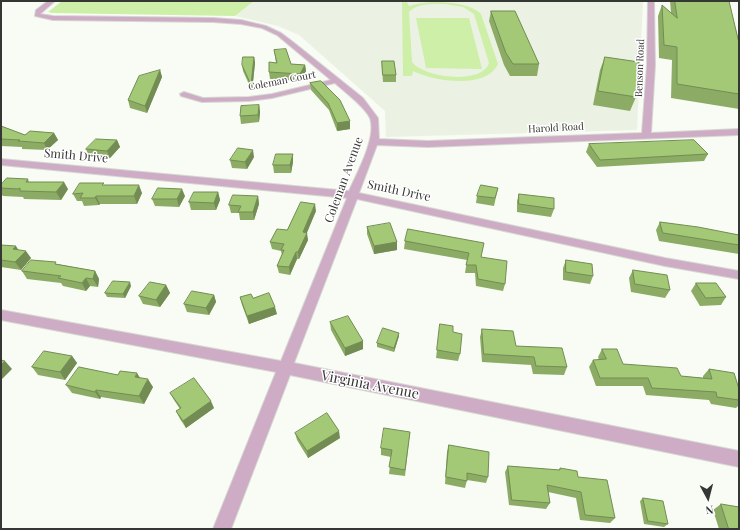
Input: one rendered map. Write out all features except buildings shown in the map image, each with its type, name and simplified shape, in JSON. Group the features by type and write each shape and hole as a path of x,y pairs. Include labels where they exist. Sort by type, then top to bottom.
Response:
{"street":[{"name":"Coleman Avenue","path":"52,1 38,11 38,15 53,18 219,20 258,25 279,34 360,100 371,112 375,123 374,142 222,529"},
{"name":"Benson Road","path":"646,135 651,65 651,1"},
{"name":"Coleman Court","path":"184,94 202,100 249,99 272,96 336,81"},
{"name":"Harold Road","path":"374,142 428,144 739,132"},
{"name":"Smith Drive","path":"1,162 353,195 665,262 739,275"},
{"name":"Virginia Avenue","path":"1,315 286,368 739,459"}],"shaded area":[{"path":"254,1 643,1 637,130 386,137 385,111 299,35 278,26 235,16"}],"green space":[{"path":"62,1 254,1 235,16 48,12"},
{"path":"402,1 404,3 406,1 409,6 426,3 447,2 467,6 475,9 481,14 498,64 492,72 471,80 458,81 433,78 413,71 412,76 403,76","holes":["430,4 445,4 463,7 474,14 489,63 484,70 465,77 452,77 428,72 418,68 412,62 409,12 416,7"]},
{"path":"416,18 469,18 482,69 426,68"}]}
